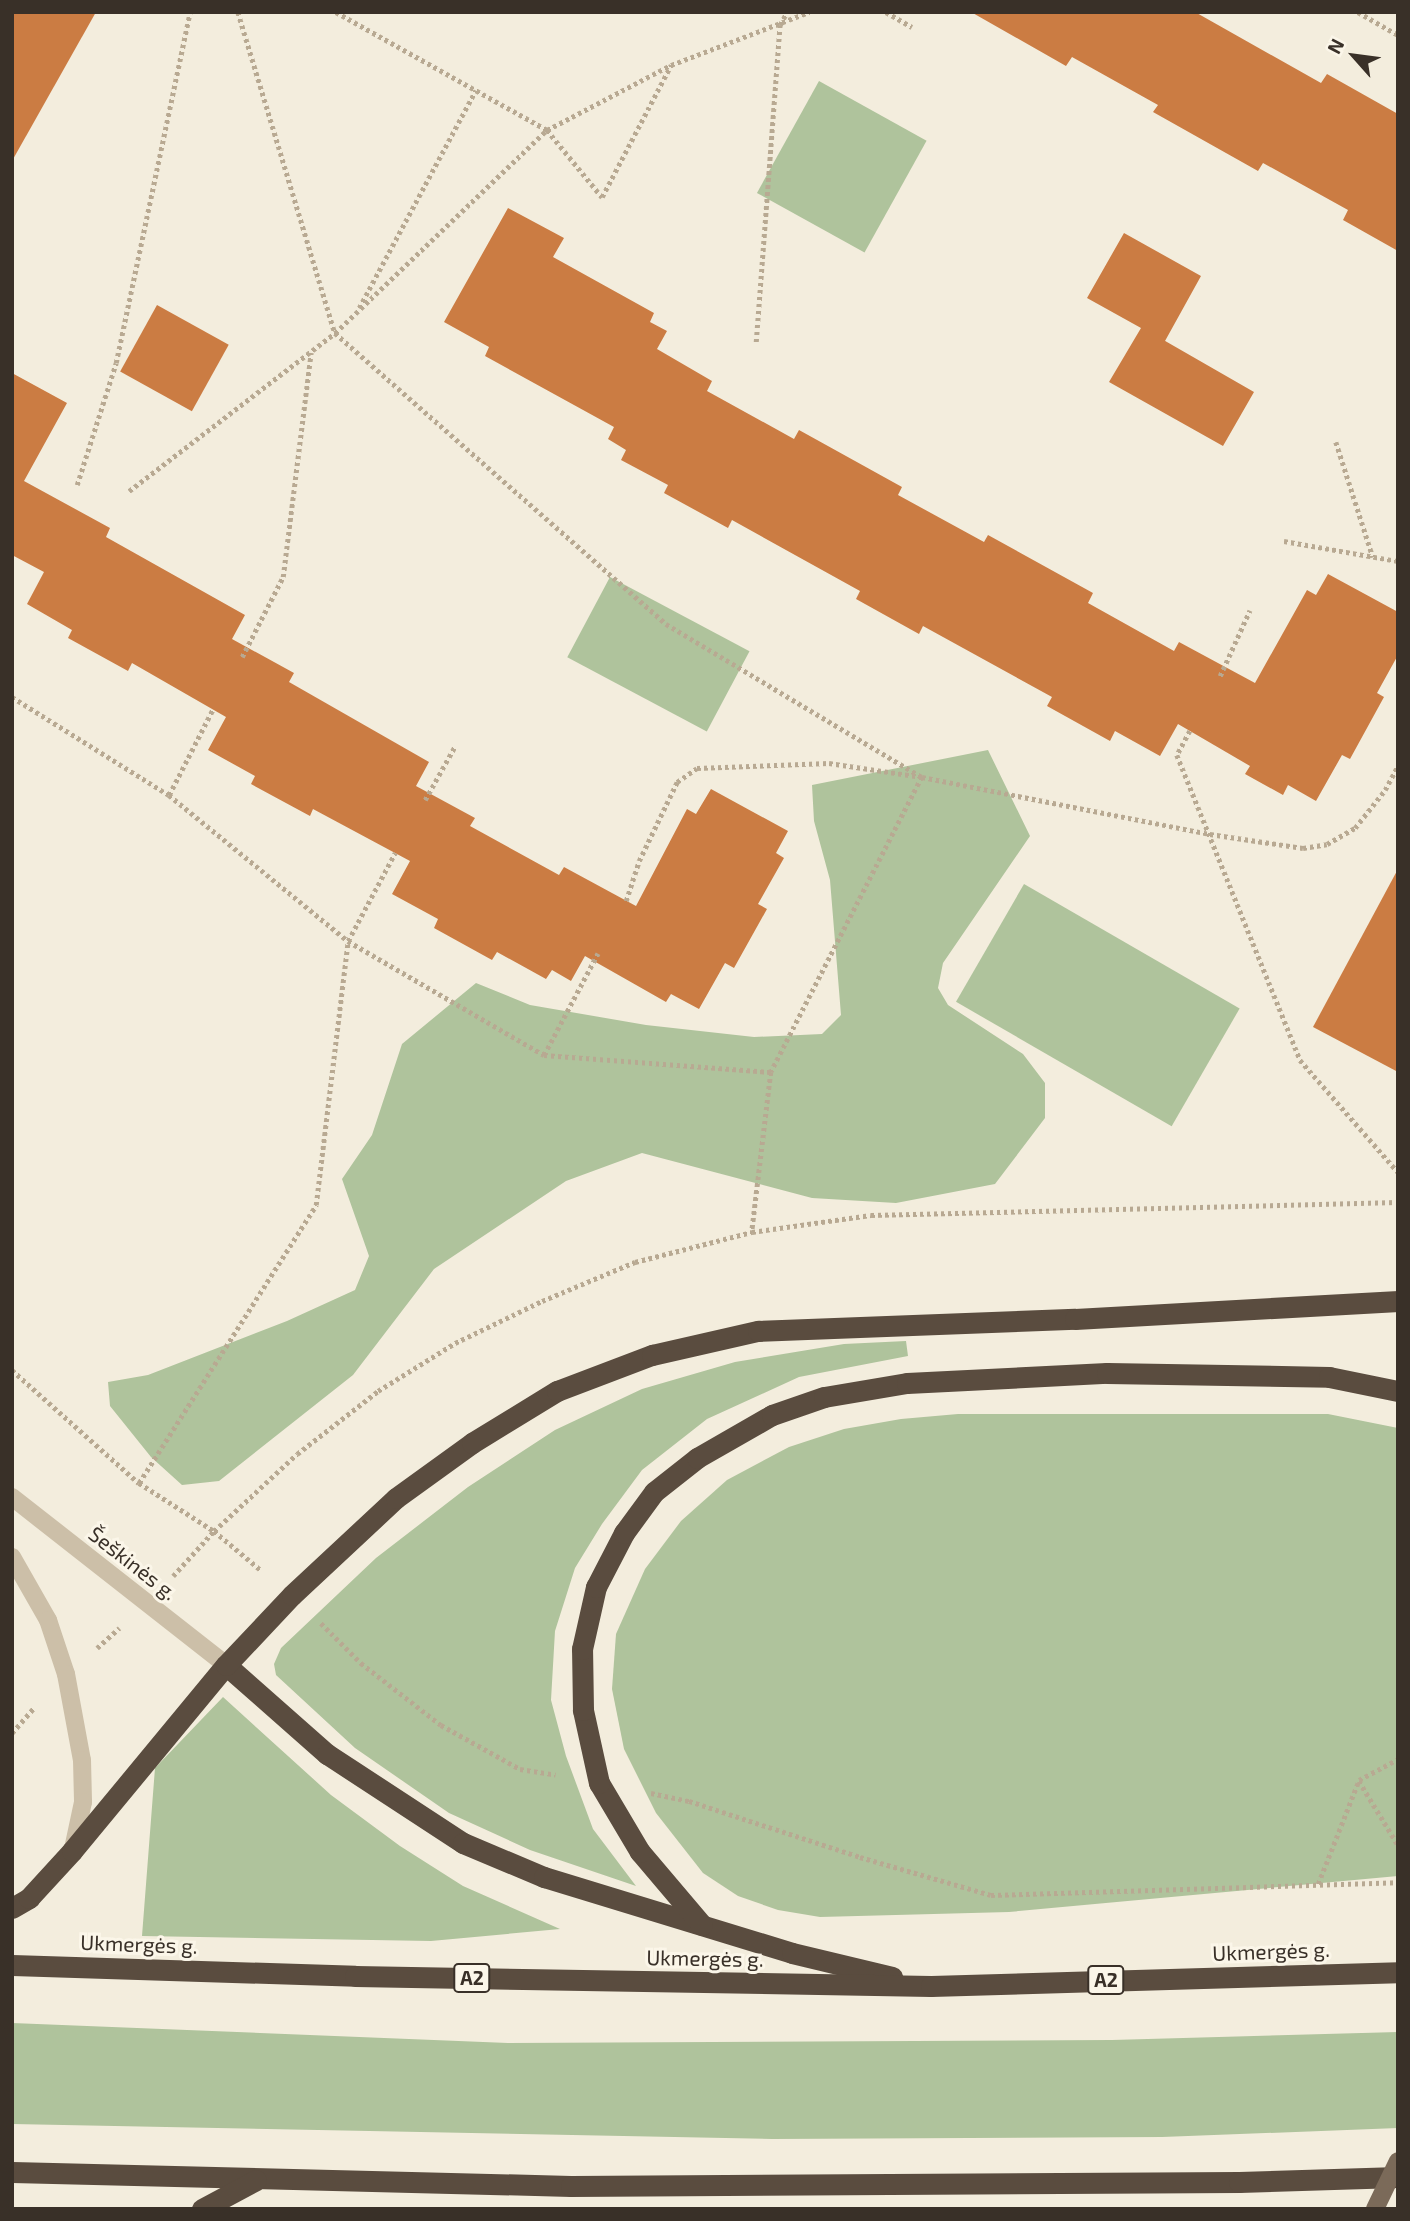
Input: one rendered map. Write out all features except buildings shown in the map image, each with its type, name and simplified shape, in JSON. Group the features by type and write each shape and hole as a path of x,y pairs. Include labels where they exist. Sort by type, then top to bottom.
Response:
{"highway":[{"path":"12,1908 29,1898 72,1851 226,1665 292,1595 396,1498 472,1443 557,1391 652,1355 758,1331 1075,1319 1398,1301"},
{"path":"702,1925 640,1852 599,1783 583,1710 582,1650 596,1587 624,1533 654,1492 697,1458 772,1415 824,1398 906,1383 1107,1373 1329,1377 1398,1391"},
{"path":"226,1665 327,1754 463,1843 544,1877 792,1953 931,1986"},
{"name":"Ukmergės g.","path":"12,1965 355,1976 931,1986 1398,1972"},
{"path":"12,2172 571,2186 1225,2182 1398,2176"},
{"path":"202,2209 256,2180"}],"main road":[{"path":"1375,2209 1398,2161"}],"street":[{"name":"Šeškinės g.","path":"12,1497 226,1665"},
{"path":"12,1557 48,1620 66,1674 82,1760 83,1802 72,1851"}],"path":[{"path":"77,485 116,363 190,12"},
{"path":"238,12 335,333 666,624 922,777"},
{"path":"336,12 547,130 602,197 671,65"},
{"path":"756,342 780,25 787,12"},
{"path":"129,491 335,333 547,130 671,65 809,12"},
{"path":"886,12 912,27"},
{"path":"1358,12 1398,35"},
{"path":"356,313 476,90"},
{"path":"242,657 284,577 312,352"},
{"path":"1336,442 1373,557"},
{"path":"1284,541 1398,561"},
{"path":"1220,676 1250,610"},
{"path":"12,697 169,795 348,941 544,1055 771,1072"},
{"path":"169,795 213,709"},
{"path":"1190,731 1177,755 1300,1060 1398,1172"},
{"path":"425,800 455,746"},
{"path":"626,901 639,861 677,782 697,768 829,763 922,777 1210,834 1303,848 1327,844 1355,828 1385,790 1398,765"},
{"path":"752,1232 771,1072 922,777"},
{"path":"139,1483 316,1205 348,941 396,853"},
{"path":"544,1055 598,953"},
{"path":"12,1733 66,1674 148,1604 214,1531 296,1454 378,1391 455,1343 542,1301 635,1262 752,1232 871,1215 1398,1202"},
{"path":"12,1370 139,1483 214,1531 292,1595 361,1663 440,1725 520,1769 689,1801 860,1857 991,1895 1398,1882"},
{"path":"1318,1885 1359,1780 1398,1759"},
{"path":"1359,1780 1398,1845"}],"green space":[{"path":"819,81 927,141 865,253 757,193"},
{"path":"610,577 750,651 707,732 567,657"},
{"path":"988,750 1030,836 943,963 938,988 948,1005 1023,1054 1045,1083 1045,1118 995,1184 896,1203 812,1198 642,1153 566,1181 434,1269 353,1375 219,1481 182,1485 151,1457 110,1406 108,1382 148,1375 287,1321 355,1290 369,1256 342,1179 372,1135 402,1044 476,983 530,1005 646,1025 754,1037 822,1034 841,1015 830,880 814,821 812,785"},
{"path":"1024,884 1240,1008 1172,1126 956,1002"},
{"path":"906,1341 908,1356 799,1377 707,1419 642,1470 602,1524 575,1568 555,1631 551,1700 566,1756 593,1829 636,1886 530,1850 449,1813 355,1748 276,1675 274,1664 281,1648 376,1558 468,1487 555,1430 642,1389 735,1362 844,1344"},
{"path":"958,1414 1328,1414 1398,1428 1398,1876 1009,1912 820,1917 778,1910 738,1896 703,1873 656,1813 624,1749 612,1689 616,1634 645,1569 681,1521 727,1480 789,1447 844,1429 901,1419"},
{"path":"223,1697 331,1795 400,1846 463,1886 560,1929 431,1941 142,1936 155,1768"},
{"path":"12,2023 508,2043 1112,2040 1398,2032 1398,2128 1162,2137 772,2139 12,2124"}]}
